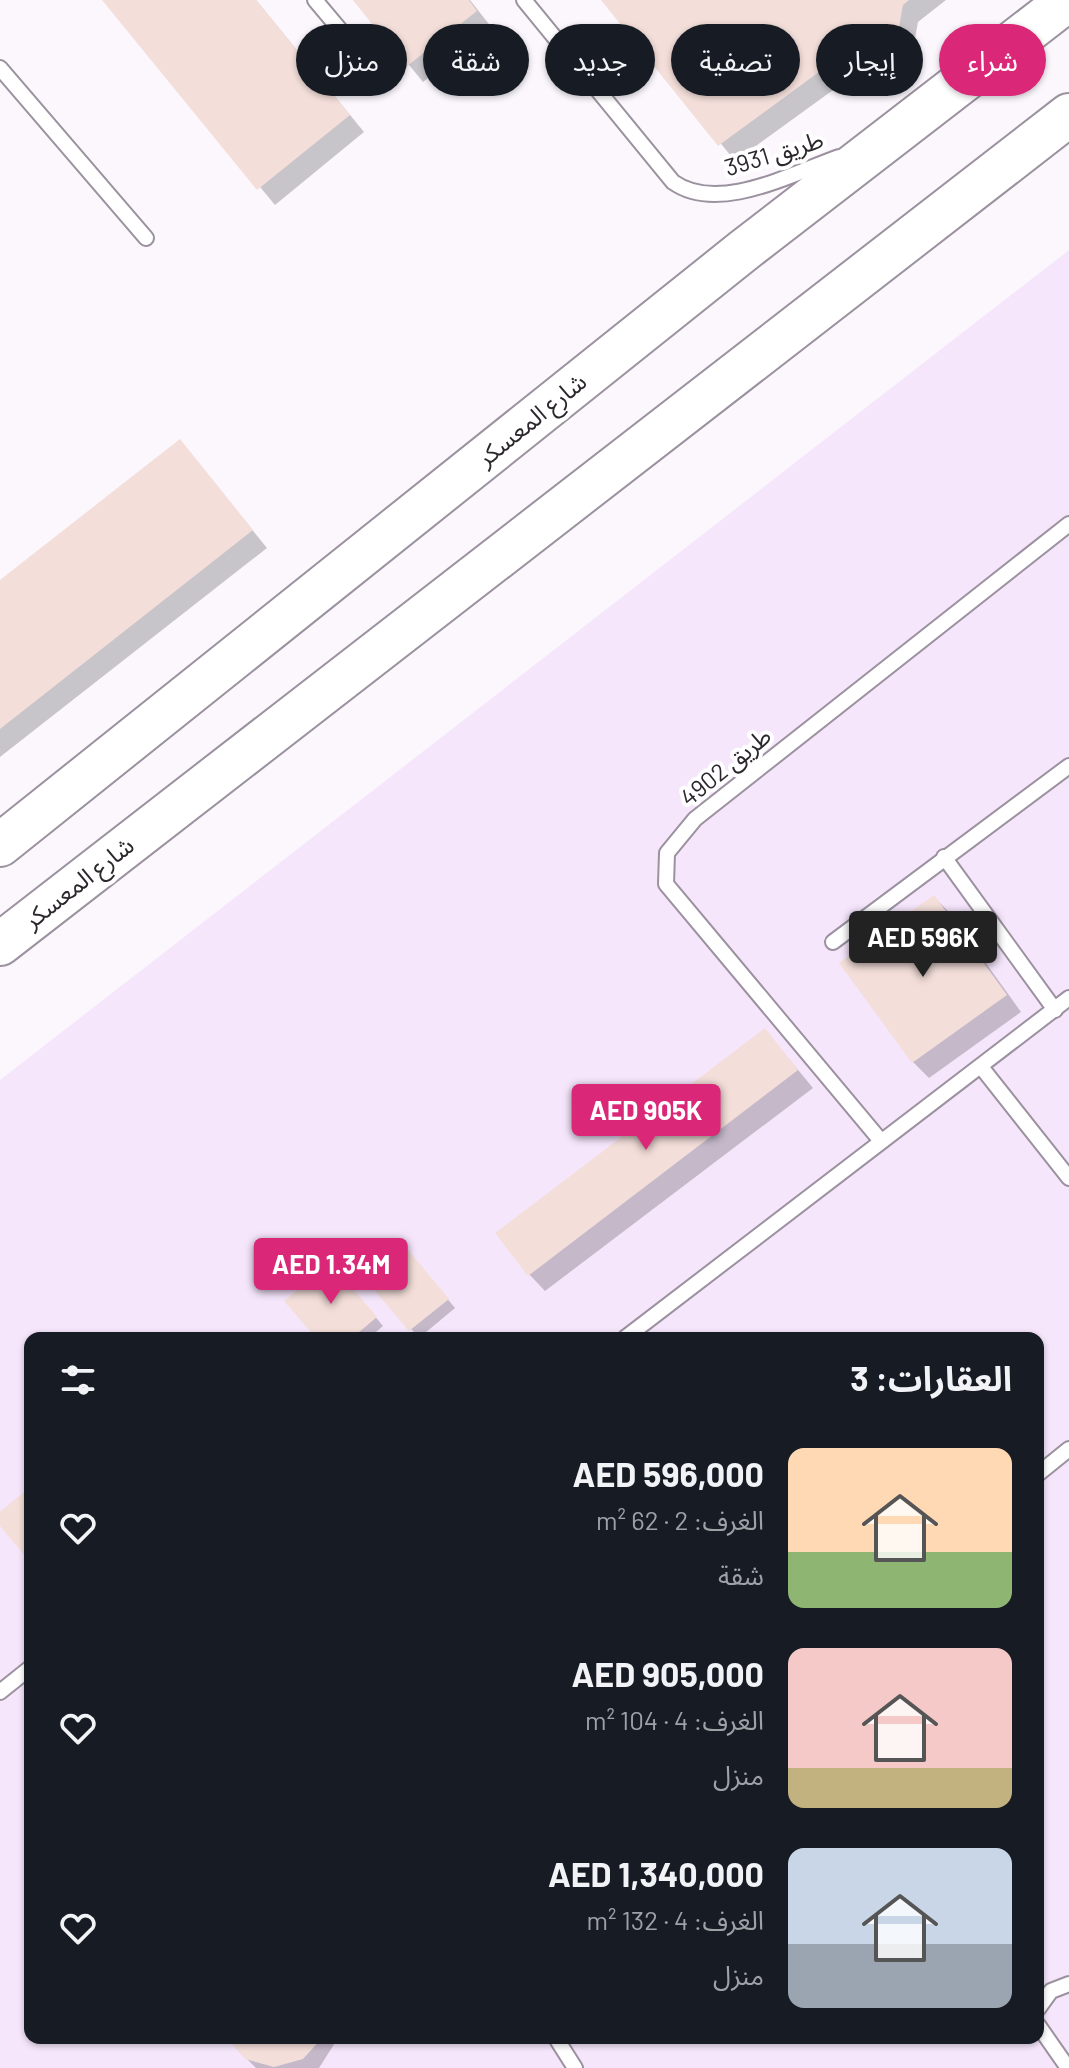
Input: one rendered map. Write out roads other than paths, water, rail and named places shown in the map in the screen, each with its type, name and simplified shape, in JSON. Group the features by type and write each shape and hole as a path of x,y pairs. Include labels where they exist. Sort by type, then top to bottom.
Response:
{"main road":[{"name":"شارع المعسكر","path":"0,845 1068,0"},
{"name":"شارع المعسكر","path":"0,944 1069,115"},
{"path":"1004,163 1069,128"}],"lane":[{"path":"315,0 335,24"},
{"name":"طريق 3931","path":"524,0 545,26"},
{"path":"0,68 146,238"},
{"name":"طريق 3931","path":"603,96 673,182 688,192 710,196 744,191 885,142"},
{"name":"طريق 4902","path":"881,1141 666,884 667,853 695,819 1069,524"},
{"path":"833,942 1069,766"},
{"path":"944,857 1055,1010"},
{"path":"633,1332 881,1141 982,1068 1069,998"},
{"path":"982,1068 1069,1178"},
{"path":"1044,1469 1069,1449"},
{"path":"0,1692 24,1673"},
{"path":"1044,2001 1051,1991 1069,1984"},
{"path":"1044,2034 1068,2068"},
{"path":"560,2044 575,2068"}]}
